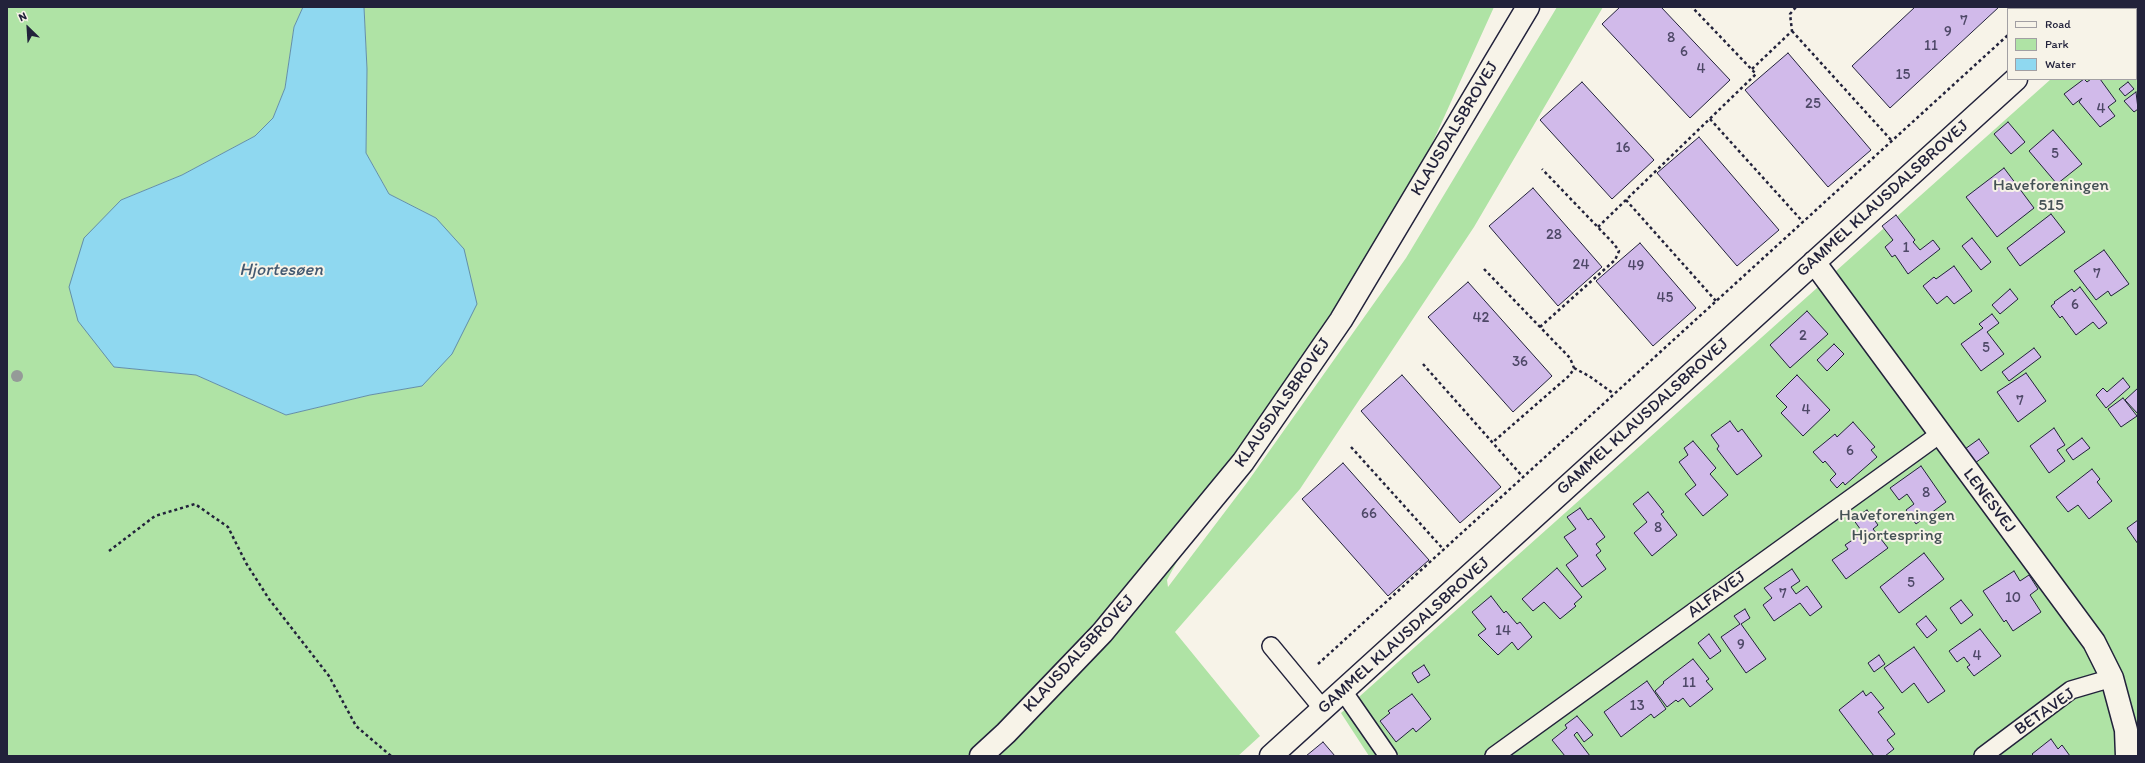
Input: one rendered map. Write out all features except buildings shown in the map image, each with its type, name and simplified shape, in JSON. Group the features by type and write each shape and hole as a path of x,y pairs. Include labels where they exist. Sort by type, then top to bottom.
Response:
{"street":[{"name":"KLAUSDALSBROVEJ","path":"981,756 1006,733 1102,633 1243,462 1341,320 1528,7"},
{"name":"GAMMEL KLAUSDALSBROVEJ","path":"1271,756 2015,80"},
{"name":"LENESVEJ","path":"1814,262 2094,642 2112,678 2126,730 2127,756"}],"lane":[{"name":"ALFAVEJ","path":"1494,756 1940,434"},
{"path":"1271,646 1323,709"},
{"name":"BETAVEJ","path":"1983,756 2071,690 2112,678"},
{"path":"1343,691 1388,756"}],"path":[{"path":"1598,227 1756,74 1692,7"},
{"path":"1796,7 1790,14 1792,31 1892,141"},
{"path":"1752,70 1792,31"},
{"path":"1300,681 2007,36"},
{"path":"1710,119 1803,222"},
{"path":"1540,327 1615,260 1619,251 1542,169"},
{"path":"1626,200 1716,301"},
{"path":"1484,269 1570,358 1574,368 1590,376 1614,394"},
{"path":"1423,364 1523,477"},
{"path":"1493,442 1570,375 1574,368"},
{"path":"1351,447 1444,550"},
{"path":"109,551 155,516 195,504 228,528 246,563 269,599 329,676 356,726 391,756"}],"green space":[{"path":"7,7 303,7 294,27 285,88 273,118 255,136 182,175 121,200 114,367 196,375 286,415 370,395 422,386 436,218 389,194 366,153 367,69 364,7 1494,7 1387,243 1235,454 1167,580 1168,587 1246,484 1406,258 1557,7 1603,7 1474,227 1300,489 1175,632 1260,736 1238,756 7,756"},
{"name":"Haveforeningen Hjortespring","path":"2138,7 2138,756 1369,756 1341,713 2050,80 2137,80 2137,8 2130,8"}],"water":[{"name":"Hjortesøen","path":"303,7 364,7 367,69 366,153 389,194 436,218 464,249 477,304 452,354 422,386 370,395 286,415 196,375 114,367 78,321 69,287 84,238 121,200 182,175 255,136 273,118 285,88 294,27"}],"park label":[{"name":"Haveforeningen 515","path":"2051,196"}]}
